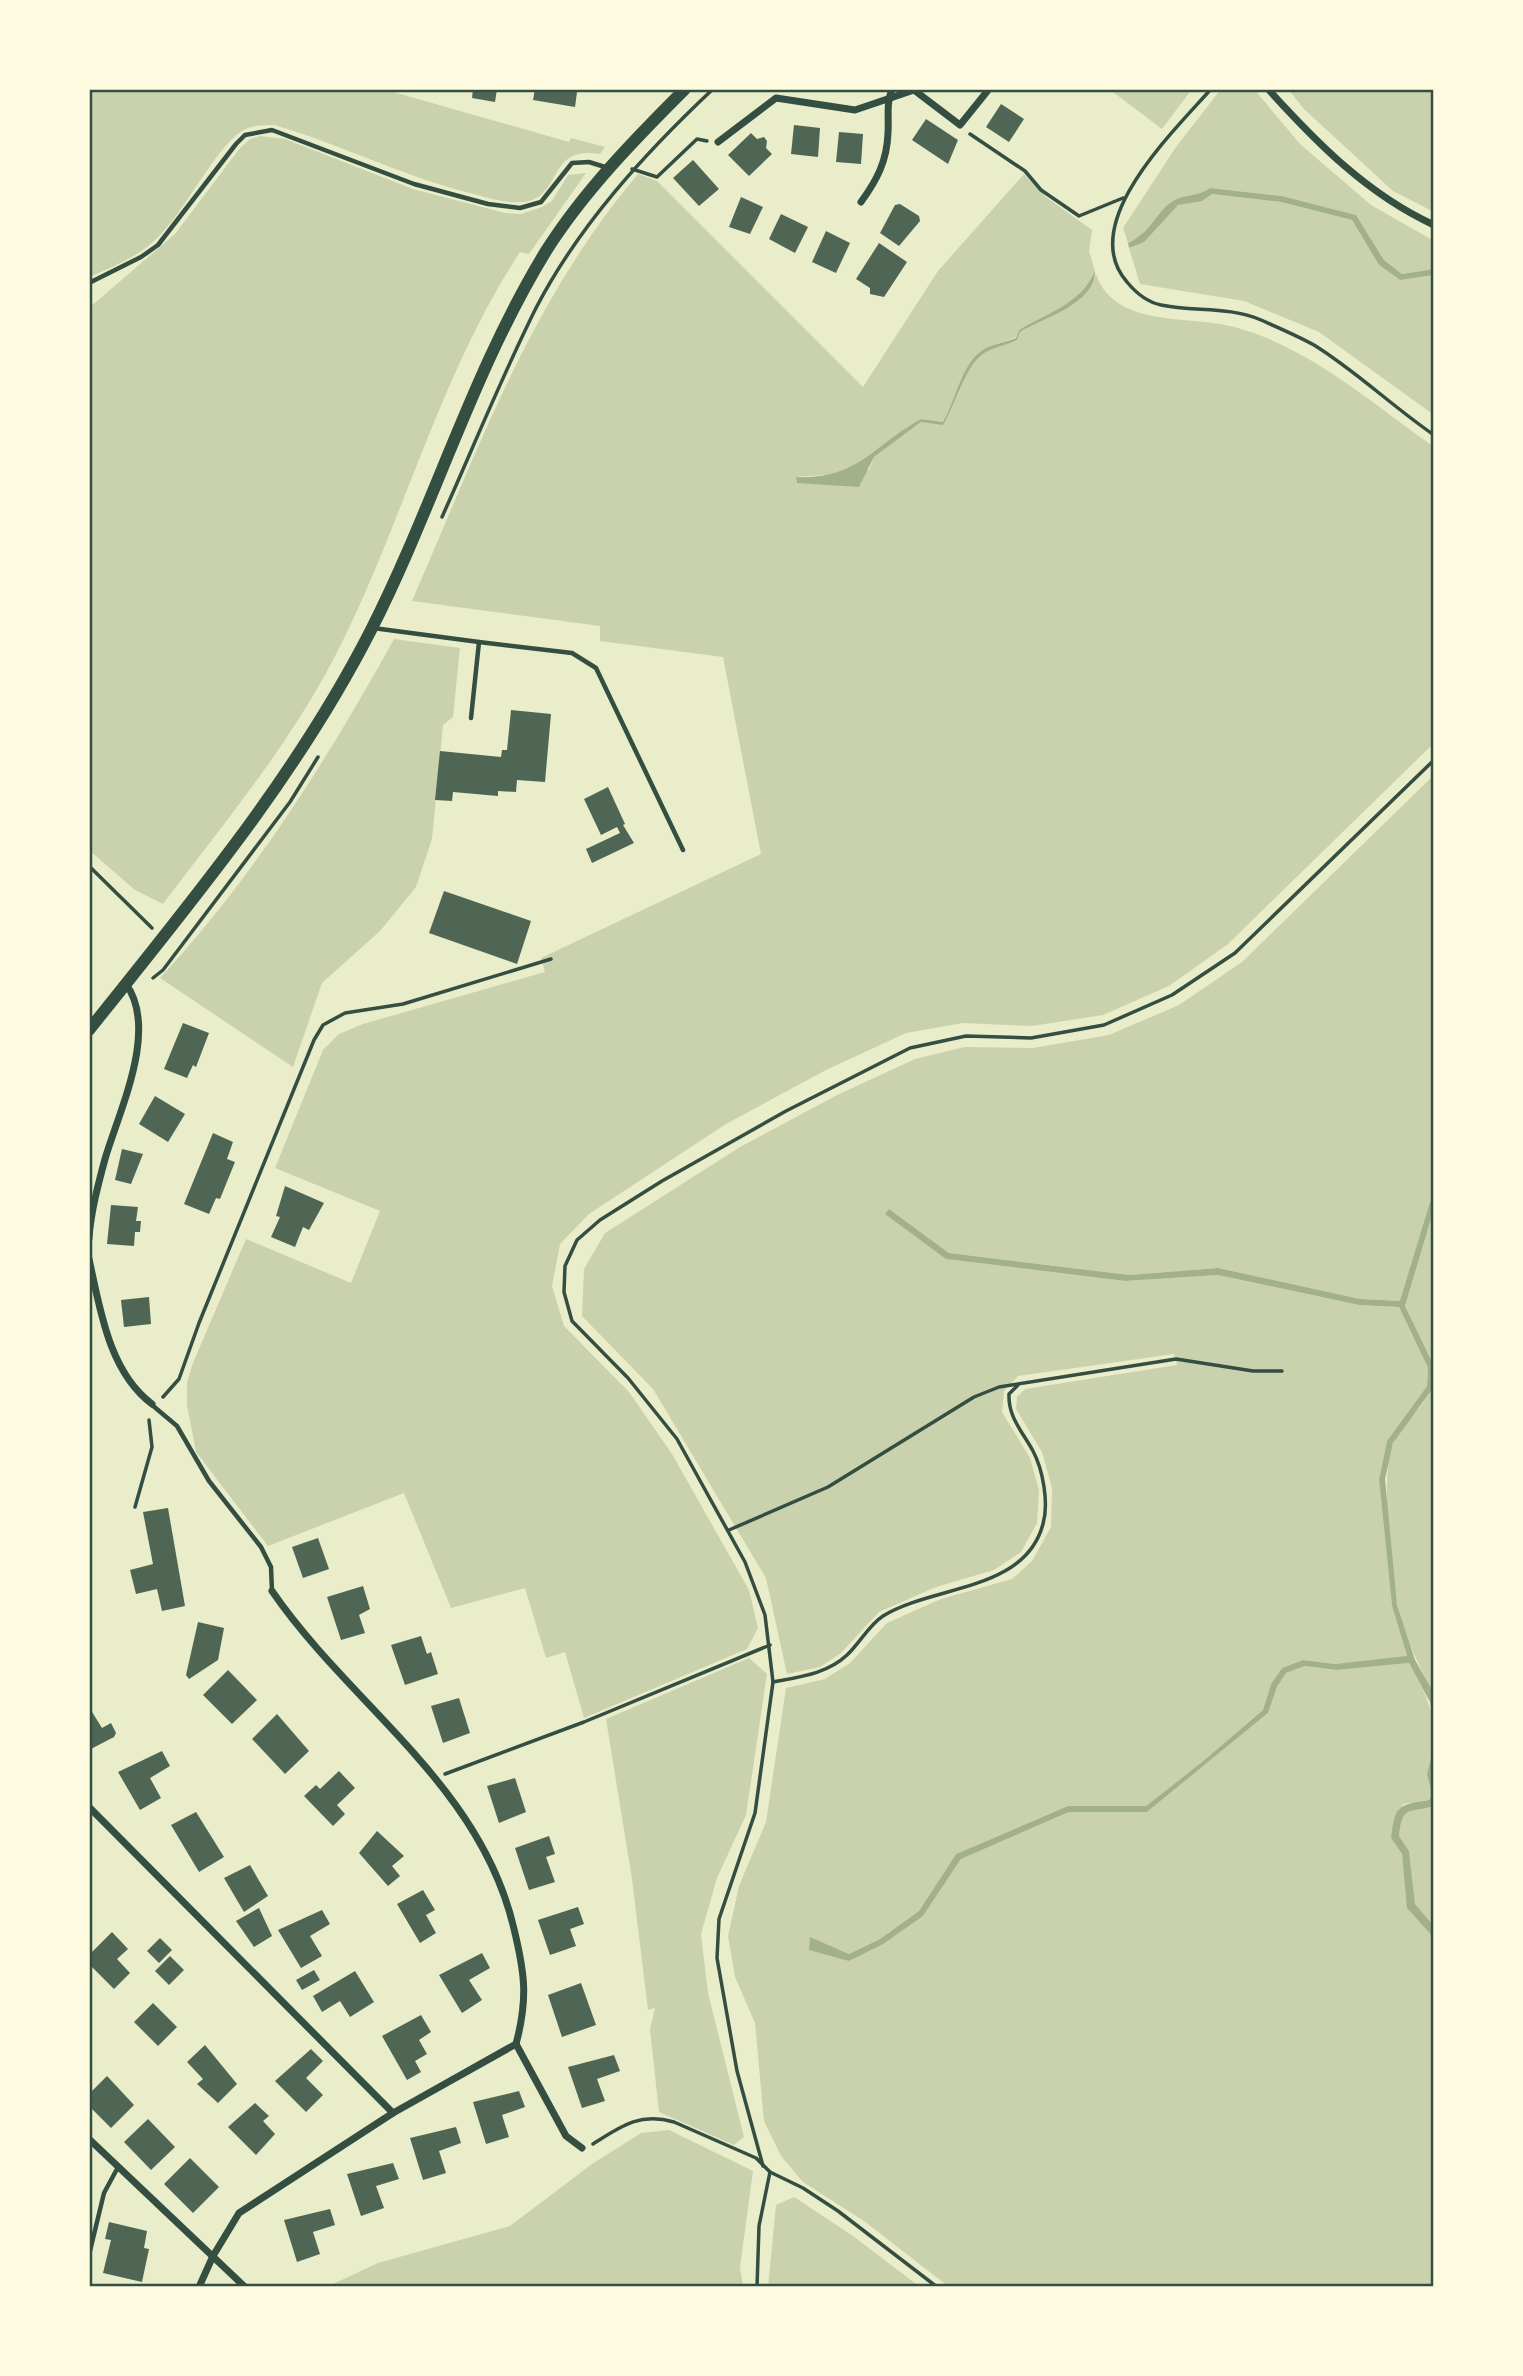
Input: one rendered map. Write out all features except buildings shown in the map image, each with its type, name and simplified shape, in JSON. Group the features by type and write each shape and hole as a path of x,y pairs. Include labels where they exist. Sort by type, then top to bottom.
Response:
{"main road":[{"path":"89,1030 247,832 335,696 372,628 510,315 547,250 609,169 685,89"}],"street":[{"path":"861,202 881,174 888,135 888,99 891,89"},
{"path":"718,142 776,98 855,110 914,90 960,125 989,89"},
{"path":"1268,89 1322,146 1378,195 1434,225"},
{"path":"89,1238 91,1216 106,1157 134,1075 137,1006 126,984"},
{"path":"89,1259 99,1303 119,1363 137,1393 152,1405"},
{"path":"272,1591 294,1623 437,1777 476,1833 510,1911 525,1976 525,2010 516,2044 566,2136 582,2148"},
{"path":"89,1807 393,2113"},
{"path":"199,2287 213,2256 239,2213 393,2113 516,2044"},
{"path":"89,2139 117,2169 245,2287"}],"lane":[{"path":"89,283 141,257 158,245 173,230 236,144 254,132 272,130 414,184 520,208 541,202 572,163 589,162 609,169"},
{"path":"372,628 572,653 596,668 683,850"},
{"path":"471,718 479,642"},
{"path":"152,1405 177,1426 208,1481 261,1547 271,1567 272,1591"},
{"path":"89,2255 104,2193 117,2169"}],"path":[{"path":"1211,89 1170,135 1124,198 1114,220 1112,247 1119,273 1138,295 1161,305 1207,307 1257,318 1314,345 1434,435"},
{"path":"960,125 1025,171 1041,190 1079,216 1124,198"},
{"path":"609,169 633,169 657,177 697,139 718,142"},
{"path":"763,2166 737,2071 717,1958 719,1919 755,1813 773,1682 770,1644 756,1588 729,1530 677,1439 628,1378 572,1321 564,1292 565,1266 577,1240 600,1220 662,1181 786,1111 910,1048 965,1035 1031,1038 1104,1025 1172,995 1235,953 1434,760"},
{"path":"89,866 163,940"},
{"path":"135,1507 152,1447 149,1418 152,1405 171,1391 179,1379 314,1040 323,1025 345,1013 403,1004 551,959"},
{"path":"729,1530 828,1487 974,1397 1018,1384 1176,1359 1253,1371 1282,1371"},
{"path":"773,1682 822,1672 845,1657 882,1617 939,1593 1007,1571 1026,1555 1044,1524 1044,1489 1035,1455 1009,1410 1009,1394 1018,1384"},
{"path":"437,1777 584,1722 770,1644"},
{"path":"582,2148 630,2120 661,2118 756,2158 770,2172 803,2188 838,2211 937,2287"},
{"path":"757,2287 760,2226 770,2172"}],"shaded area":[{"path":"89,89 383,89 569,142 571,138 605,147 600,154 583,153 571,157 562,164 544,192 535,199 509,202 420,178 274,125 253,126 242,131 220,152 177,214 155,240 132,257 89,277"},
{"path":"1109,89 1192,89 1162,129"},
{"path":"1221,89 1254,89 1300,144 1371,205 1434,241 1434,269 1402,274 1384,260 1356,215 1282,196 1210,188 1169,205 1142,234 1128,243 1123,228 1176,147"},
{"path":"1288,89 1434,89 1434,212 1393,191 1304,109"},
{"path":"260,136 285,139 413,189 505,213 521,214 542,207 552,201 568,175 586,173 529,254 520,252 490,302 440,407 375,570 325,675 269,764 163,904 135,890 89,850 89,308 175,234 240,148 250,139"},
{"path":"638,174 657,181 863,387 938,271 1024,174 1046,197 1092,230 1089,251 1095,271 1089,283 1062,307 1019,330 1016,337 988,347 976,355 964,372 943,422 921,419 841,474 796,477 797,483 812,483 869,470 874,457 921,422 943,424 967,374 979,357 989,350 1017,340 1020,332 1073,302 1090,285 1096,274 1106,292 1120,304 1137,312 1219,324 1265,337 1316,363 1364,396 1434,447 1434,743 1228,944 1169,986 1103,1015 1032,1026 963,1023 906,1033 826,1070 726,1124 589,1214 560,1244 552,1286 564,1326 629,1392 672,1454 749,1590 758,1628 747,1649 584,1718 565,1652 546,1658 525,1588 451,1608 404,1493 268,1546 196,1452 187,1405 187,1382 246,1239 351,1283 380,1211 275,1168 323,1050 339,1034 363,1024 545,972 541,958 761,854 723,657 600,641 600,626 412,601 484,434 537,325 600,222"},
{"path":"1210,188 1282,196 1356,215 1384,260 1402,274 1434,269 1434,275 1400,280 1379,265 1352,220 1281,202 1212,194 1202,201 1178,205 1144,242 1129,248 1128,243 1143,233 1167,205"},
{"path":"1212,194 1281,202 1352,220 1379,265 1400,280 1434,275 1434,415 1319,332 1244,301 1140,284 1129,248 1145,239 1175,207"},
{"path":"1095,271 1093,283 1077,301 1020,332 1017,340 979,357 967,374 943,425 921,422 874,457 859,487 797,483 796,477 834,473 849,467 921,419 943,422 964,372 976,355 988,347 1016,338 1019,330 1072,300 1089,283"},
{"path":"394,639 460,648 453,717 443,725 432,839 416,887 380,931 322,983 293,1067 160,978 227,899 287,816"},
{"path":"1434,775 1434,1199 1430,1202 1401,1301 1360,1299 1218,1268 1129,1275 949,1253 889,1209 947,1259 1125,1281 1218,1275 1359,1305 1399,1307 1428,1368 1427,1386 1387,1441 1379,1478 1392,1606 1407,1657 1335,1664 1303,1660 1282,1668 1271,1684 1263,1710 1146,1806 1068,1806 956,1854 919,1911 880,1939 849,1954 811,1938 849,1961 923,1916 961,1859 1069,1812 1147,1812 1268,1713 1277,1687 1286,1673 1305,1666 1336,1670 1409,1663 1424,1692 1433,1722 1434,1745 1430,1774 1432,1793 1429,1800 1403,1804 1391,1838 1402,1854 1408,1908 1434,1938 1434,2287 949,2287 864,2221 803,2182 781,2156 764,2121 755,2023 735,1977 728,1936 739,1886 766,1822 786,1688 825,1679 850,1663 887,1623 941,1599 1012,1579 1032,1561 1051,1527 1052,1488 1042,1452 1016,1409 1017,1397 1025,1389 1177,1365 1174,1354 1018,1376 1004,1391 1002,1412 1030,1458 1039,1490 1037,1523 1021,1552 994,1570 936,1587 879,1612 841,1653 820,1667 787,1674 766,1578 653,1389 582,1316 584,1269 605,1233 740,1147 837,1095 915,1059 965,1047 1033,1048 1109,1035 1179,1005 1242,962"},
{"path":"1434,1199 1434,1209 1405,1306 1434,1366 1433,1388 1393,1443 1385,1479 1397,1605 1415,1660 1434,1693 1434,1725 1430,1702 1409,1663 1336,1670 1305,1666 1286,1673 1277,1687 1268,1713 1147,1812 1069,1812 961,1859 923,1916 883,1944 849,1961 809,1950 810,1937 849,1954 880,1939 919,1911 956,1854 1068,1806 1146,1806 1263,1710 1271,1684 1282,1668 1303,1660 1335,1664 1407,1656 1392,1606 1379,1479 1387,1441 1427,1386 1428,1368 1399,1307 1359,1305 1218,1275 1125,1281 946,1259 885,1214 889,1209 949,1253 1129,1275 1218,1268 1360,1299 1400,1301 1430,1202"},
{"path":"1434,1209 1434,1366 1405,1306"},
{"path":"1434,1371 1434,1693 1412,1650 1397,1604 1390,1546 1387,1477 1393,1444 1424,1402"},
{"path":"749,1658 767,1674 746,1815 717,1878 701,1934 708,1993 744,2137 734,2145 659,2112 650,2029 655,2008 648,2010 632,1879 606,1719"},
{"path":"1434,1747 1434,1806 1408,1812 1402,1819 1399,1836 1409,1851 1415,1904 1434,1926 1434,1938 1407,1908 1402,1854 1391,1838 1396,1813 1404,1806 1429,1800 1432,1794 1427,1774"},
{"path":"1434,1806 1434,1926 1415,1904 1409,1851 1399,1836 1402,1819 1408,1812"},
{"path":"669,2130 753,2171 740,2267 743,2287 334,2287 333,2284 378,2263 510,2226 592,2164 641,2133"},
{"path":"794,2197 853,2236 920,2287 768,2287 776,2205"}]}
